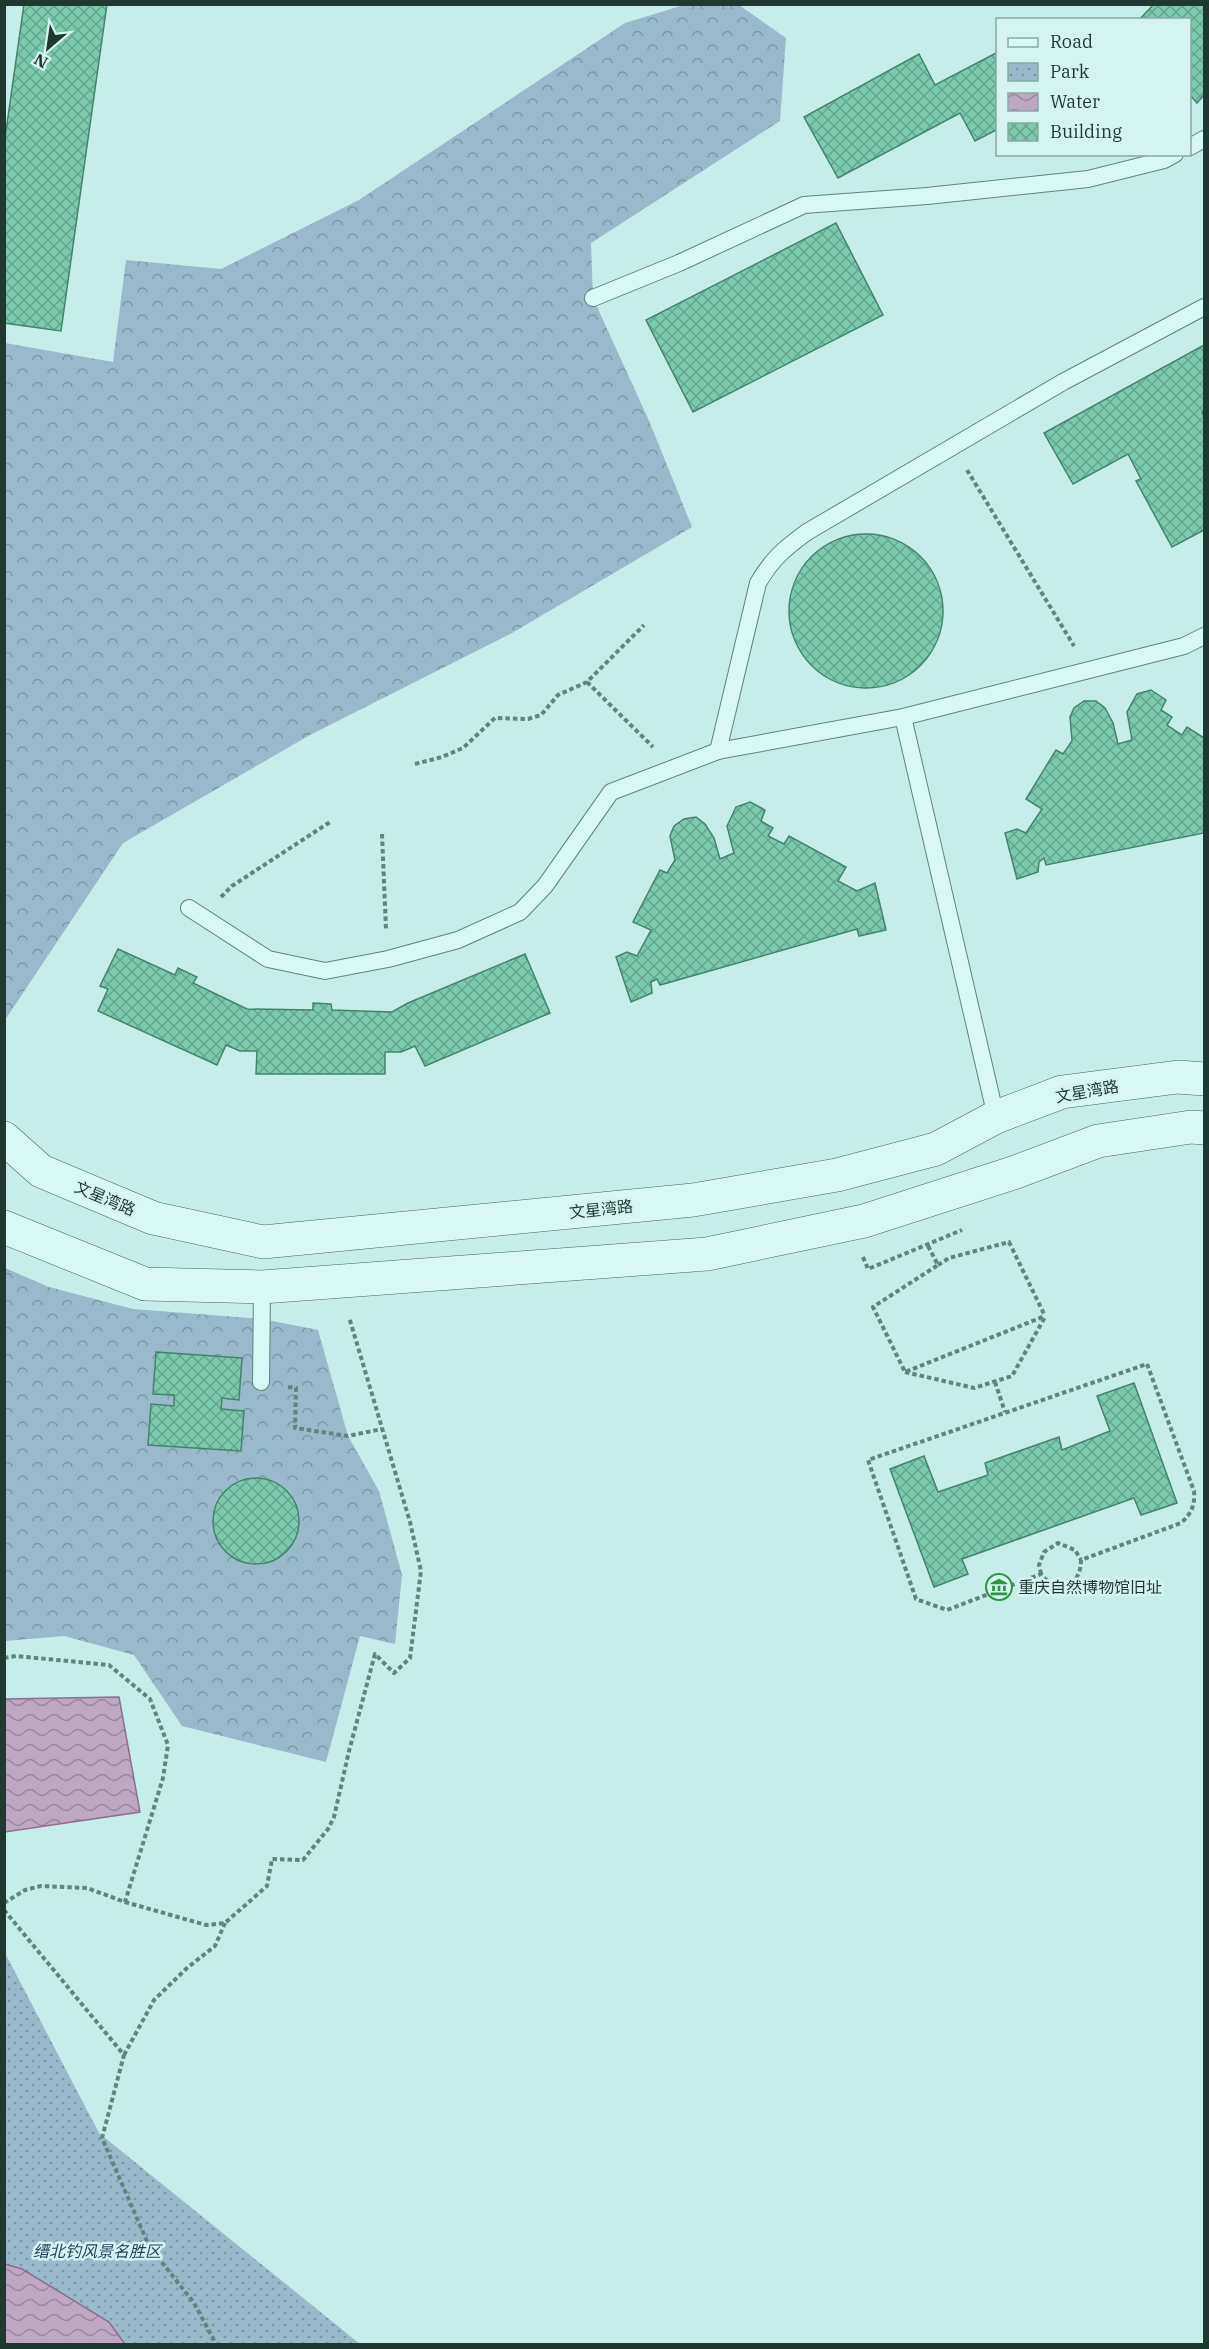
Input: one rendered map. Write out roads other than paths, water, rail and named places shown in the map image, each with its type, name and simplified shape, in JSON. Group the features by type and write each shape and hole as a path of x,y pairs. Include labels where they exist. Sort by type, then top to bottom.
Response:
{"main road":[{"name":"文星湾路","path":"4,1138 41,1171 153,1218 263,1242 693,1200 826,1177 936,1149 996,1117 1062,1092 1178,1077 1204,1079"},
{"path":"4,1227 145,1284 262,1287 707,1254 864,1221 1013,1173 1098,1141 1191,1127 1204,1128"}],"lane":[{"path":"593,298 679,263 804,205 927,196 1088,179 1164,160 1171,156"},
{"path":"718,751 758,583 769,563 784,548 807,532 1063,382 1204,308"},
{"path":"189,908 268,958 325,971 388,959 458,940 520,912 546,886 611,792 718,751 903,717 1184,646 1204,636"},
{"path":"903,717 996,1117"},
{"path":"261,1382 262,1287"}],"water":[{"path":"119,1697 140,1812 5,1832 5,1699"},
{"path":"5,2264 22,2269 109,2322 125,2344 5,2344"}],"place":[{"name":"重庆自然博物馆旧址","path":"999,1587"}],"park label":[{"name":"缙北钓风景名胜区","path":"97,2251"}]}
